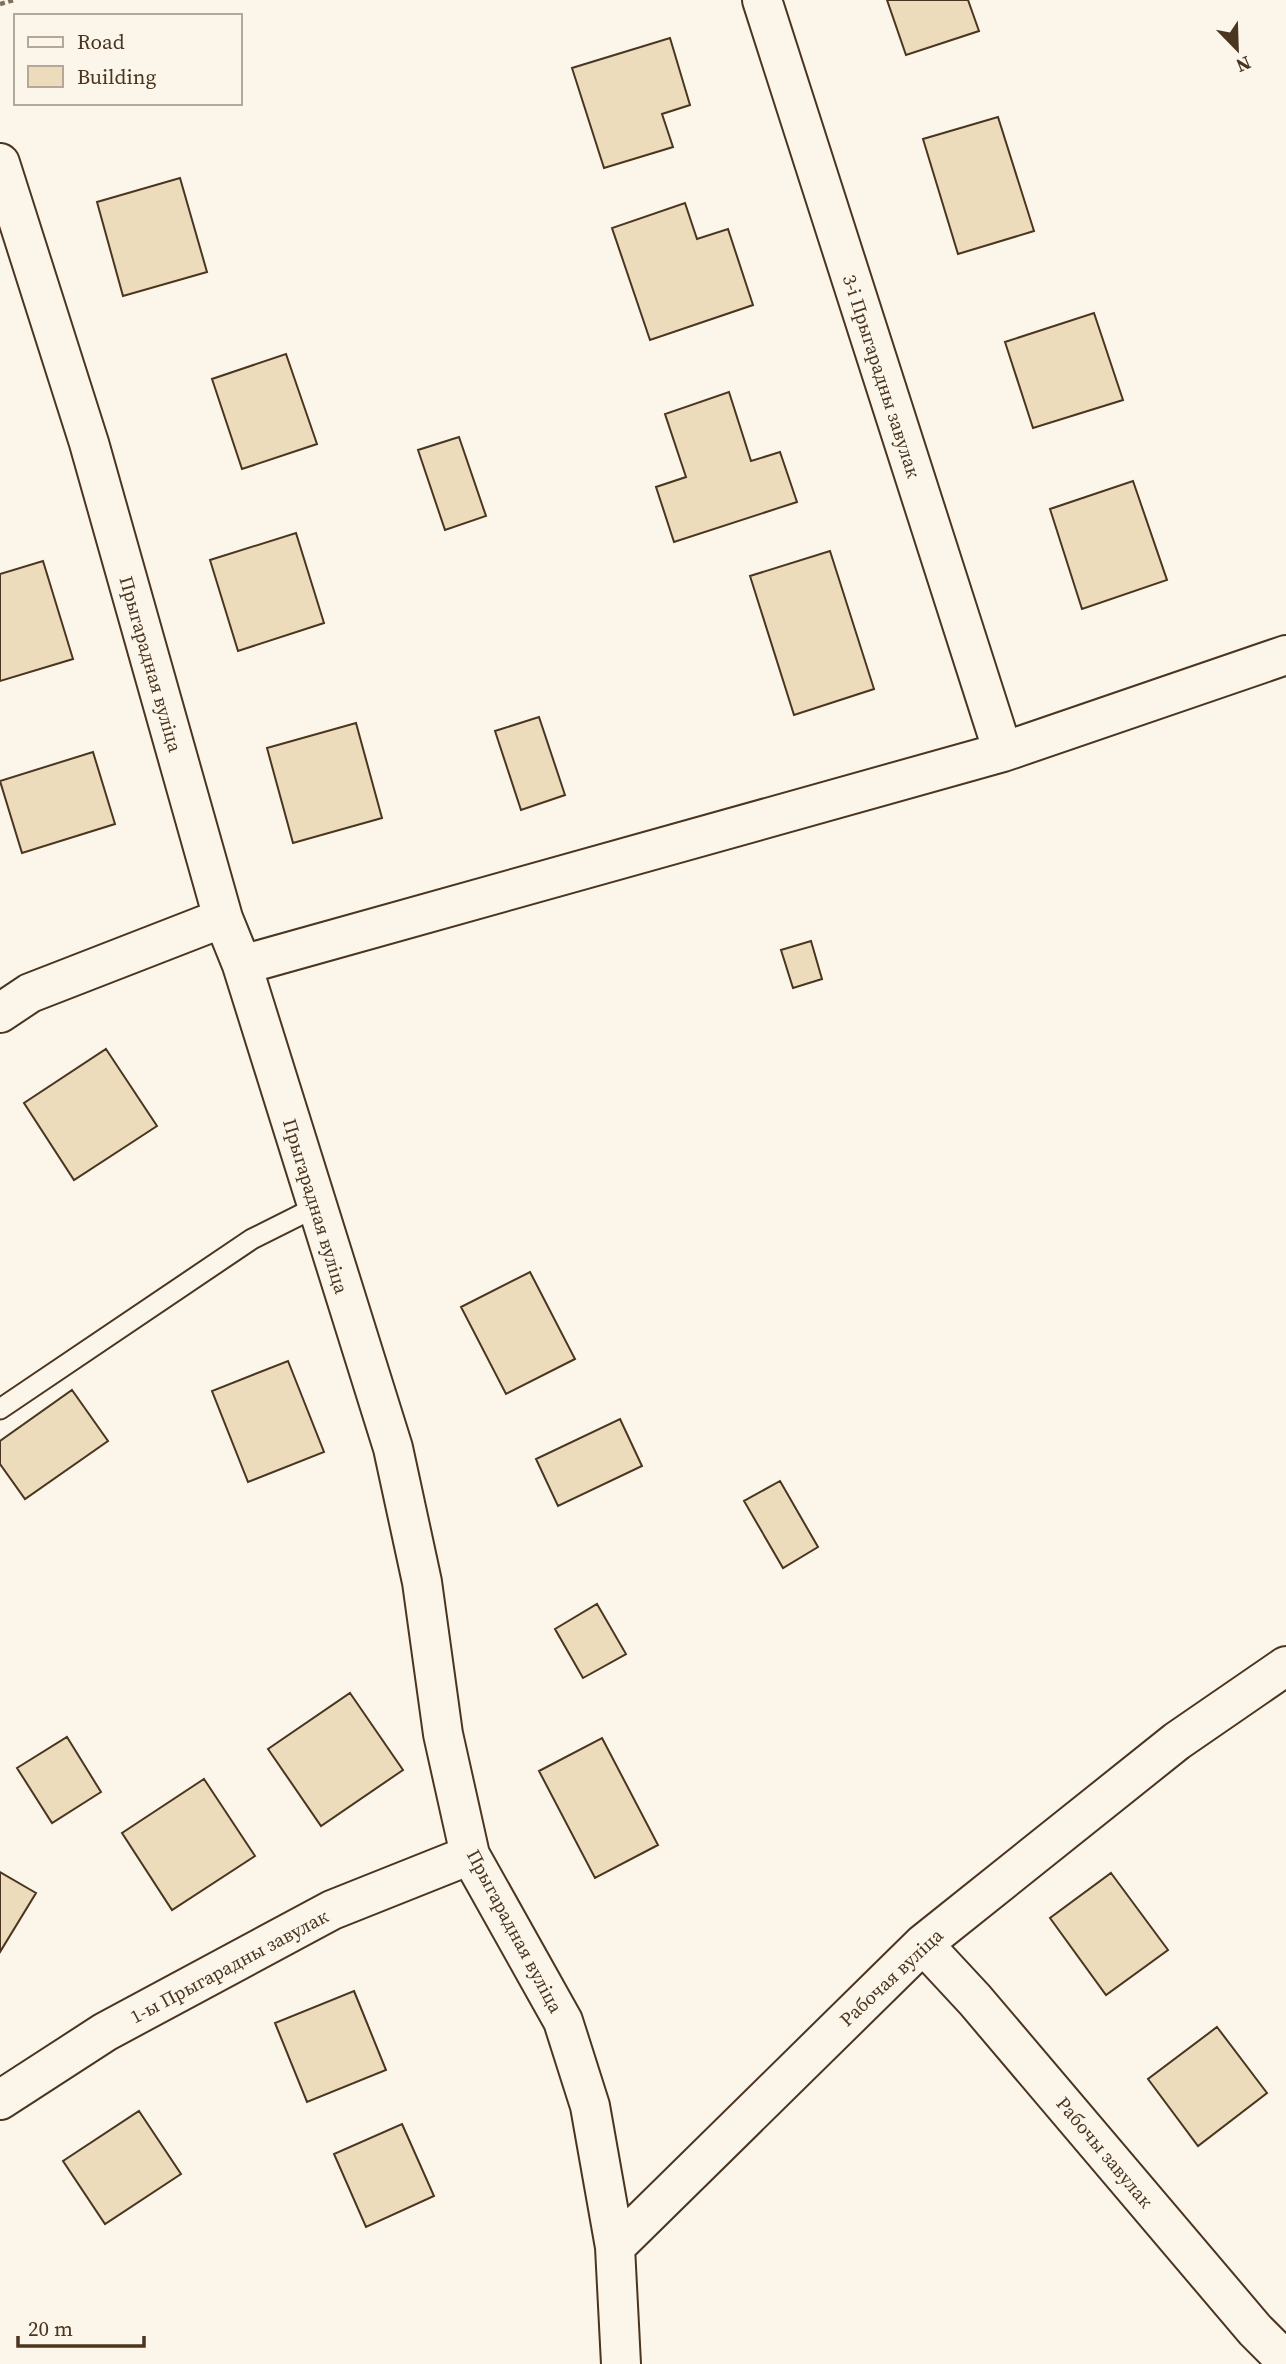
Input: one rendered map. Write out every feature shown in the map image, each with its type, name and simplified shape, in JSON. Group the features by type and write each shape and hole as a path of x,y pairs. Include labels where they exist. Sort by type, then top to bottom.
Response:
{"street":[{"name":"3-і Прыгарадны завулак","path":"762,0 1003,752"},
{"name":"Прыгарадная вуліца","path":"0,163 89,443 223,918 242,965 393,1448 422,1582 443,1734 470,1855 563,2021 590,2106 615,2247"},
{"path":"242,965 1003,752 1286,655"},
{"path":"0,1013 30,993 223,918"},
{"name":"Рабочая вуліца","path":"615,2247 923,1944 1177,1741 1286,1666"},
{"name":"1-ы Прыгарадны завулак","path":"0,2100 104,2032 332,1910 470,1855"},
{"name":"Рабочы завулак","path":"923,1944 975,2000 1255,2330 1286,2361"},
{"path":"615,2247 621,2364"}],"lane":[{"path":"0,1409 252,1239 316,1207"}],"path":[{"path":"0,4 14,0"}],"building":[{"path":"887,0 968,0 979,31 906,55"},
{"path":"670,38 690,105 662,114 673,147 604,168 572,68"},
{"path":"998,117 1034,231 958,254 923,139"},
{"path":"180,178 207,272 123,296 97,202"},
{"path":"685,203 697,239 728,229 753,305 650,340 612,228"},
{"path":"1094,313 1123,400 1033,428 1005,342"},
{"path":"286,354 317,444 242,469 212,379"},
{"path":"729,392 751,461 780,452 797,502 674,542 656,487 686,477 665,414"},
{"path":"459,437 486,516 445,530 418,450"},
{"path":"1133,481 1167,580 1082,609 1050,509"},
{"path":"296,533 324,623 238,651 210,560"},
{"path":"830,551 874,689 794,715 750,576"},
{"path":"43,561 73,659 0,681 0,574"},
{"path":"539,717 565,795 521,810 495,731"},
{"path":"356,723 382,818 293,843 267,748"},
{"path":"93,752 115,824 22,853 0,781"},
{"path":"811,941 822,979 793,988 781,950"},
{"path":"106,1049 157,1126 74,1180 24,1103"},
{"path":"530,1272 575,1359 506,1394 461,1307"},
{"path":"288,1361 324,1452 248,1482 212,1391"},
{"path":"72,1390 108,1441 25,1499 0,1464 0,1441"},
{"path":"620,1419 642,1466 558,1506 536,1459"},
{"path":"780,1481 818,1547 783,1568 744,1501"},
{"path":"597,1604 626,1654 583,1678 555,1629"},
{"path":"350,1693 403,1770 321,1826 268,1749"},
{"path":"67,1737 101,1792 52,1823 17,1768"},
{"path":"602,1738 658,1845 595,1878 539,1771"},
{"path":"204,1779 255,1856 172,1910 122,1833"},
{"path":"0,1872 36,1893 0,1952"},
{"path":"1111,1873 1168,1950 1106,1995 1050,1918"},
{"path":"354,1991 386,2070 307,2102 275,2023"},
{"path":"1217,2027 1267,2093 1198,2146 1148,2079"},
{"path":"139,2111 181,2174 105,2224 63,2161"},
{"path":"402,2124 434,2196 366,2227 334,2154"}]}
